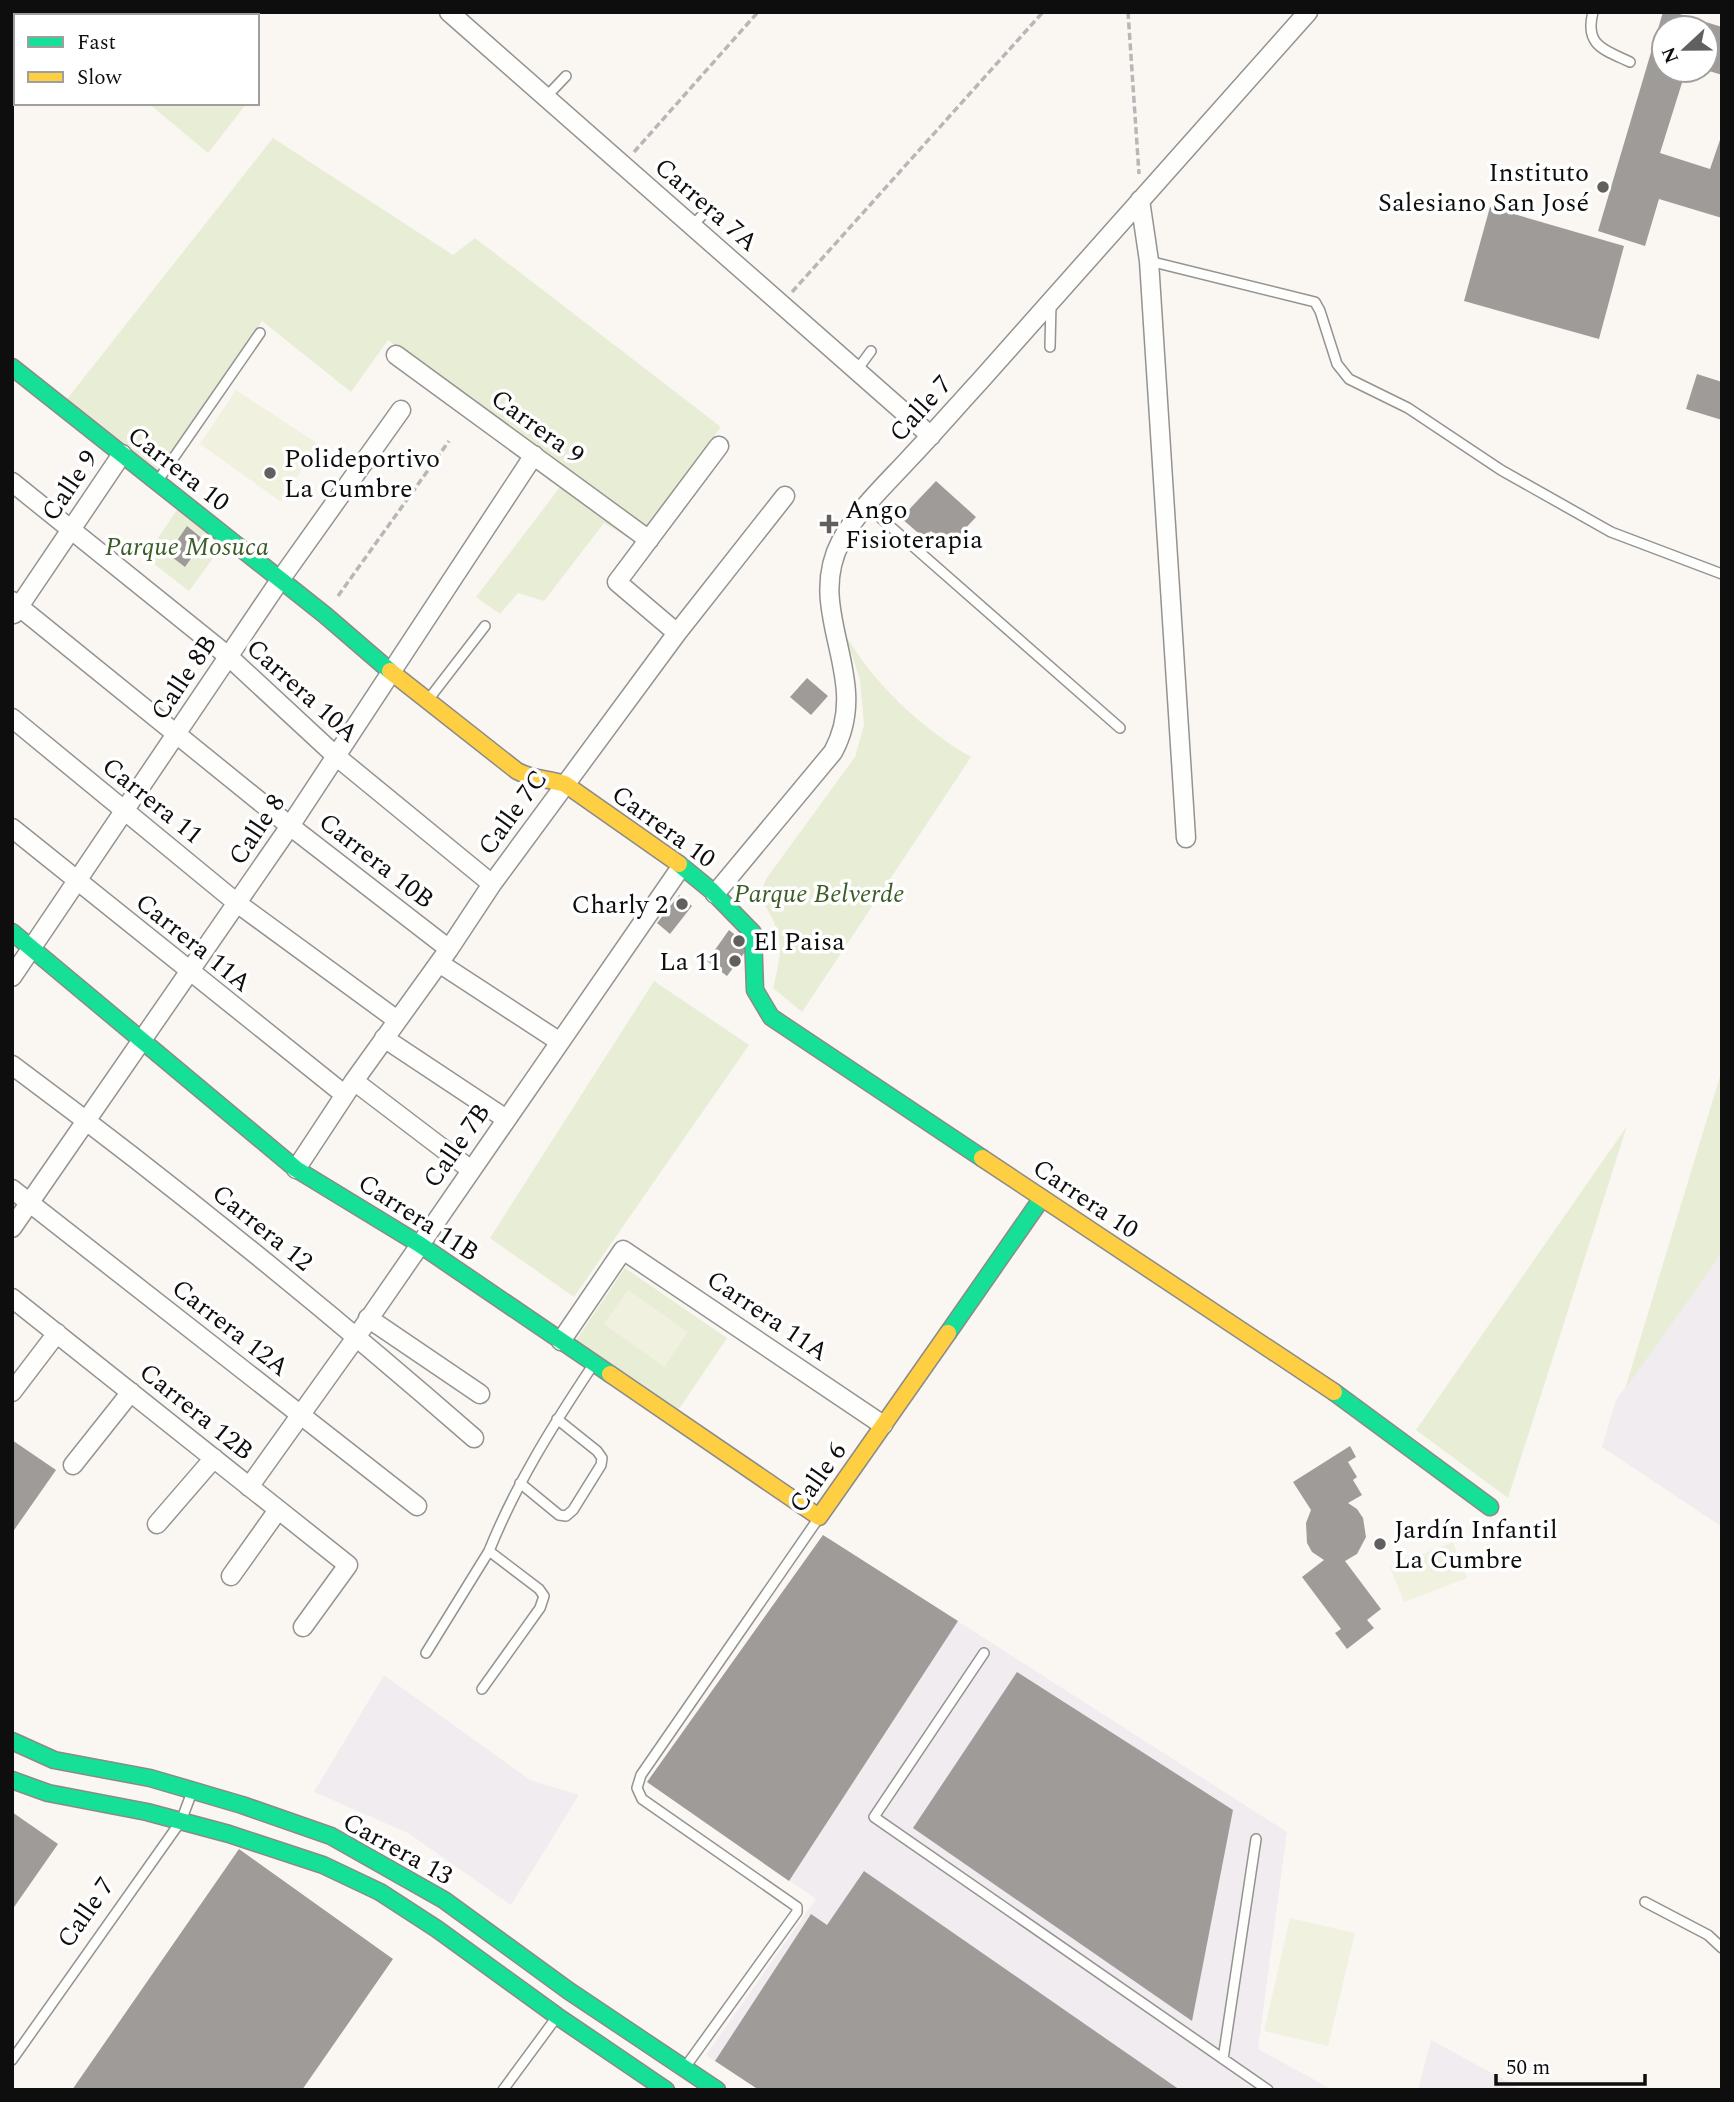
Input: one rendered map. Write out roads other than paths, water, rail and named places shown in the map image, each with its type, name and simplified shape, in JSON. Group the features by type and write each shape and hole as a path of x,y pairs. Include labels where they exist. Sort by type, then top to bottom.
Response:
{"street":[{"name":"Carrera 7A","path":"449,12 931,436"},
{"name":"Calle 7","path":"715,894 833,752 839,740 845,722 847,694 831,611 830,569 843,538 866,505 931,436 1308,12"},
{"path":"1140,200 1149,261 1186,838"},
{"name":"Carrera 9","path":"396,355 649,540"},
{"name":"Carrera 10","path":"12,367 158,481 325,615 392,673 517,771 533,779 547,778 565,784 715,894 753,933 753,984 758,1001 771,1017 1351,1403 1490,1507"},
{"name":"Calle 8B","path":"12,977 280,580 401,410"},
{"path":"677,633 617,583 719,446"},
{"name":"Calle 9","path":"14,608 122,454"},
{"name":"Calle 8","path":"12,1228 337,757 534,455"},
{"name":"Carrera 10A","path":"12,482 228,656 337,757 492,884"},
{"name":"Calle 7C","path":"296,1169 349,1088 492,884 677,633 785,496"},
{"name":"Carrera 10B","path":"14,608 290,826 444,956 560,1042"},
{"name":"Carrera 11","path":"12,718 237,903 397,1020"},
{"name":"Carrera 11A","path":"12,828 189,972 349,1088 471,1170"},
{"name":"Calle 7B","path":"249,1487 357,1336 681,867"},
{"name":"Carrera 11B","path":"12,932 296,1169 419,1244 819,1517"},
{"path":"384,1038 506,1119"},
{"name":"Carrera 12","path":"12,1065 88,1121 357,1336 474,1438"},
{"name":"Carrera 12A","path":"12,1189 417,1506"},
{"name":"Calle 6","path":"819,1517 1042,1198"},
{"name":"Carrera 11A","path":"561,1341 623,1250 883,1425"},
{"name":"Carrera 12B","path":"12,1298 348,1565 303,1627"},
{"path":"368,1318 480,1394"},
{"path":"12,1392 57,1333"},
{"path":"73,1465 131,1392"},
{"path":"157,1524 214,1458"},
{"path":"231,1576 278,1510"},
{"name":"Carrera 13","path":"12,1741 54,1759 150,1778 331,1836 444,1900 569,1991 717,2090"},
{"name":"Carrera 13","path":"12,1780 48,1793 147,1812 229,1834 323,1865 380,1892 666,2090"}],"lane":[{"path":"1593,12 1590,23 1592,38 1600,47 1630,62"},
{"path":"546,97 566,76"},
{"path":"692,226 710,207"},
{"path":"1149,261 1315,302 1337,364 1349,379 1409,408 1501,470 1611,531 1722,574"},
{"path":"1050,346 1051,302"},
{"path":"158,481 260,333"},
{"path":"857,370 871,351"},
{"path":"866,505 1120,728"},
{"path":"427,701 485,626"},
{"path":"426,1653 489,1551 520,1483 557,1419 594,1364"},
{"path":"520,1483 559,1515 566,1516 573,1510 601,1465 597,1451 557,1419"},
{"name":"Calle 6","path":"685,2067 797,1912 797,1907 642,1800 637,1788 641,1774 819,1517"},
{"path":"482,1689 540,1608 544,1596 540,1589 489,1551"},
{"path":"984,1653 874,1817 1268,2090"},
{"name":"Calle 7","path":"12,2060 181,1821 193,1791"},
{"path":"1223,2059 1256,1839"},
{"path":"1646,1902 1708,1935 1722,1948"},
{"path":"503,2090 557,2016"}],"place":[{"name":"Instituto Salesiano San José","path":"1603,187"},
{"name":"Polideportivo La Cumbre","path":"270,473"},
{"name":"Ango Fisioterapia","path":"829,524"},
{"name":"Charly 2","path":"682,904"},
{"name":"El Paisa","path":"739,941"},
{"name":"La 11","path":"735,961"},
{"name":"Jardín Infantil La Cumbre","path":"1380,1544"}],"park label":[{"name":"Parque Mosuca","path":"187,546"},
{"name":"Parque Belverde","path":"819,893"}]}
